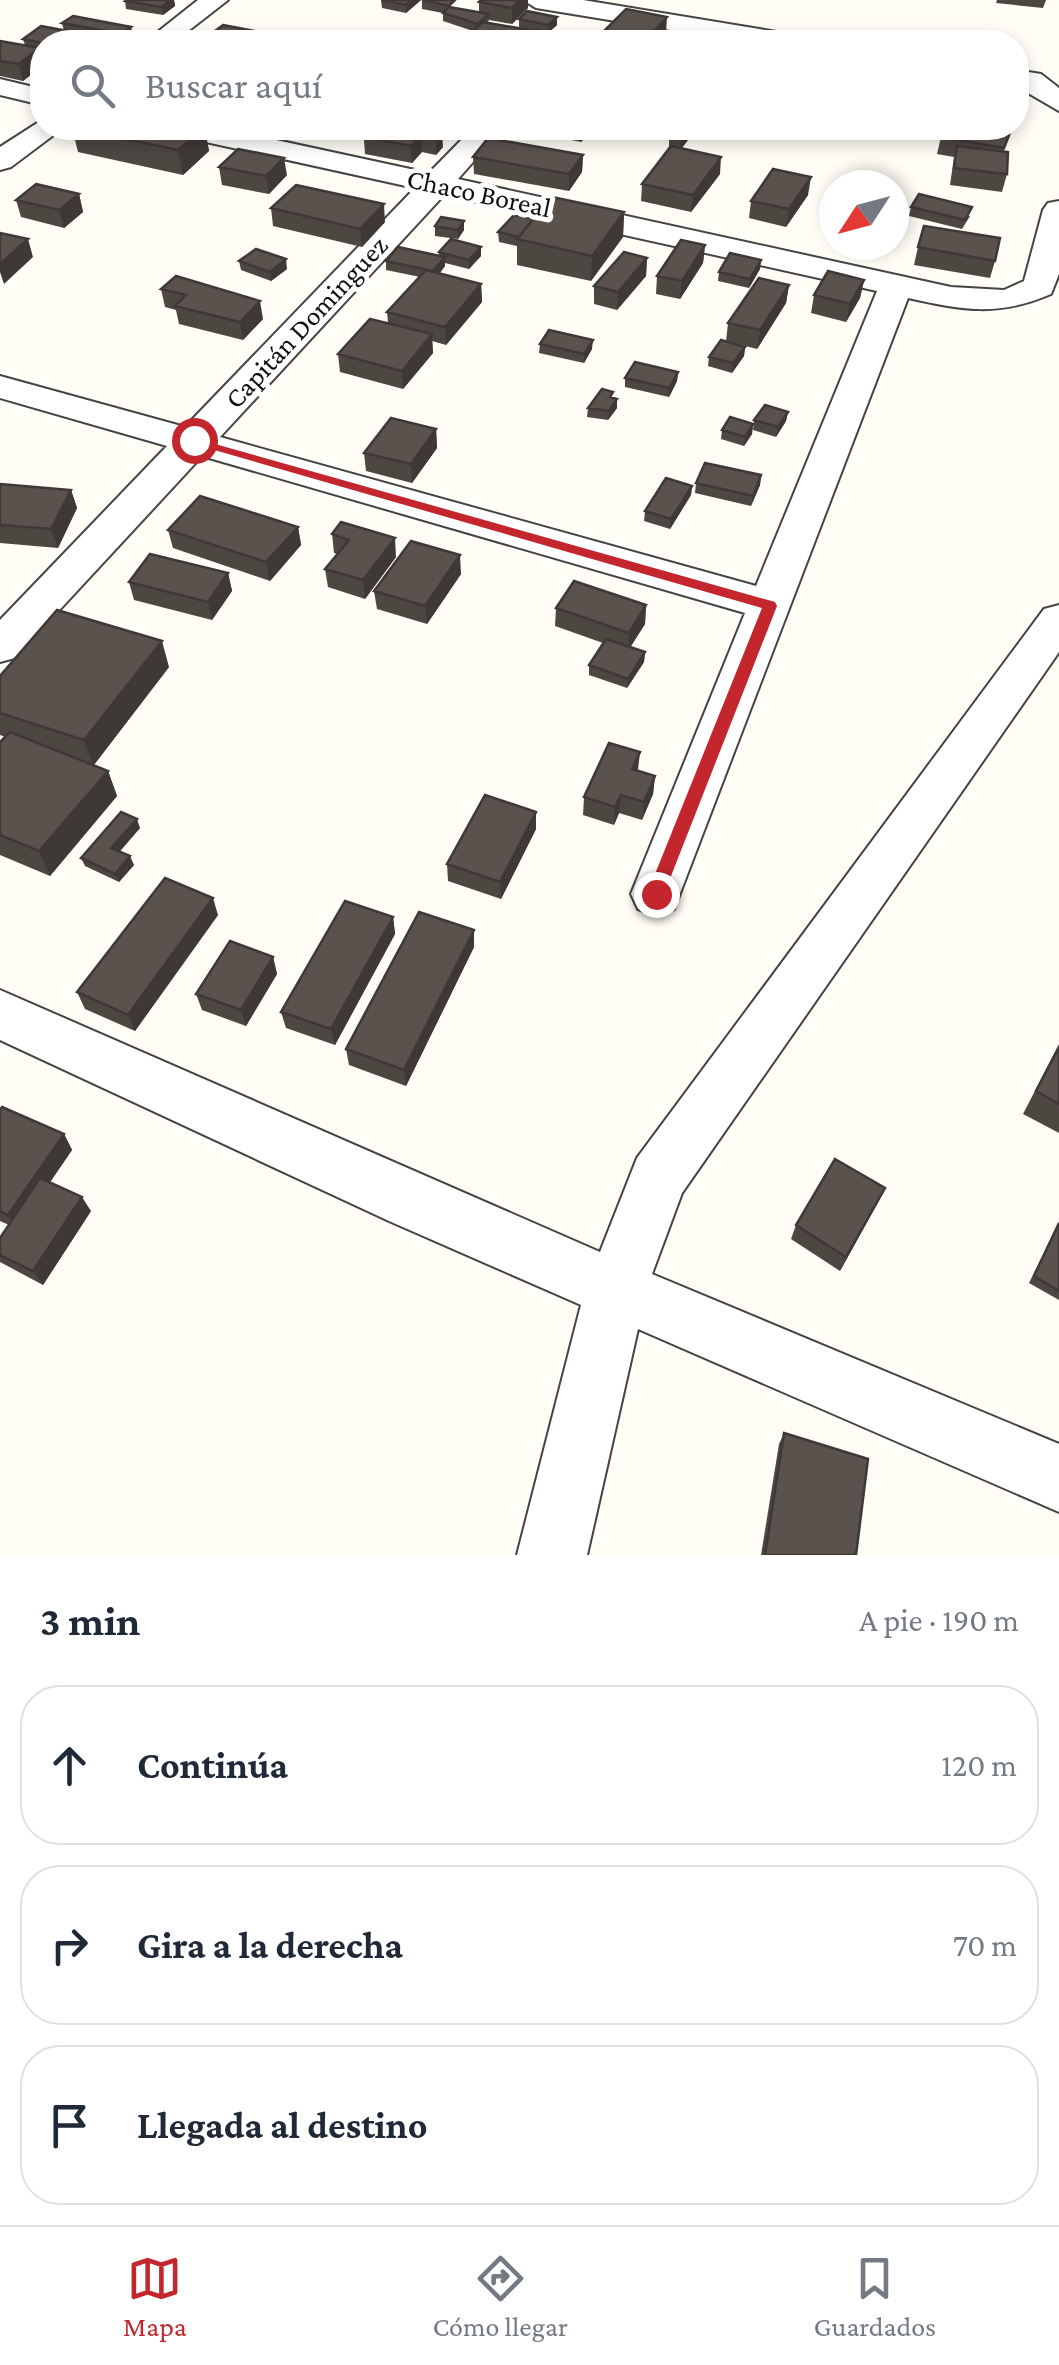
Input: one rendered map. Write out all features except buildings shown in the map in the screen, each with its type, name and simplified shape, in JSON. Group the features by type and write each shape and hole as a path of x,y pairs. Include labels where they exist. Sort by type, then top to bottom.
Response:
{"street":[{"path":"174,30 215,0"},
{"path":"536,0 604,6 727,30"},
{"path":"581,30 604,6"},
{"path":"1029,80 1059,102"},
{"path":"0,88 30,94"},
{"path":"0,161 30,139"},
{"name":"Chaco Boreal","path":"239,140 951,297 1009,300 1039,287 1059,210"},
{"name":"Capitán Dominguez","path":"0,647 478,140"},
{"path":"656,894 896,284"},
{"path":"0,388 770,606"},
{"path":"552,1555 616,1289 658,1178 1059,620"},
{"path":"0,1014 410,1202 1059,1478"}],"route":[{"path":"194,440 770,606 656,894"}]}
